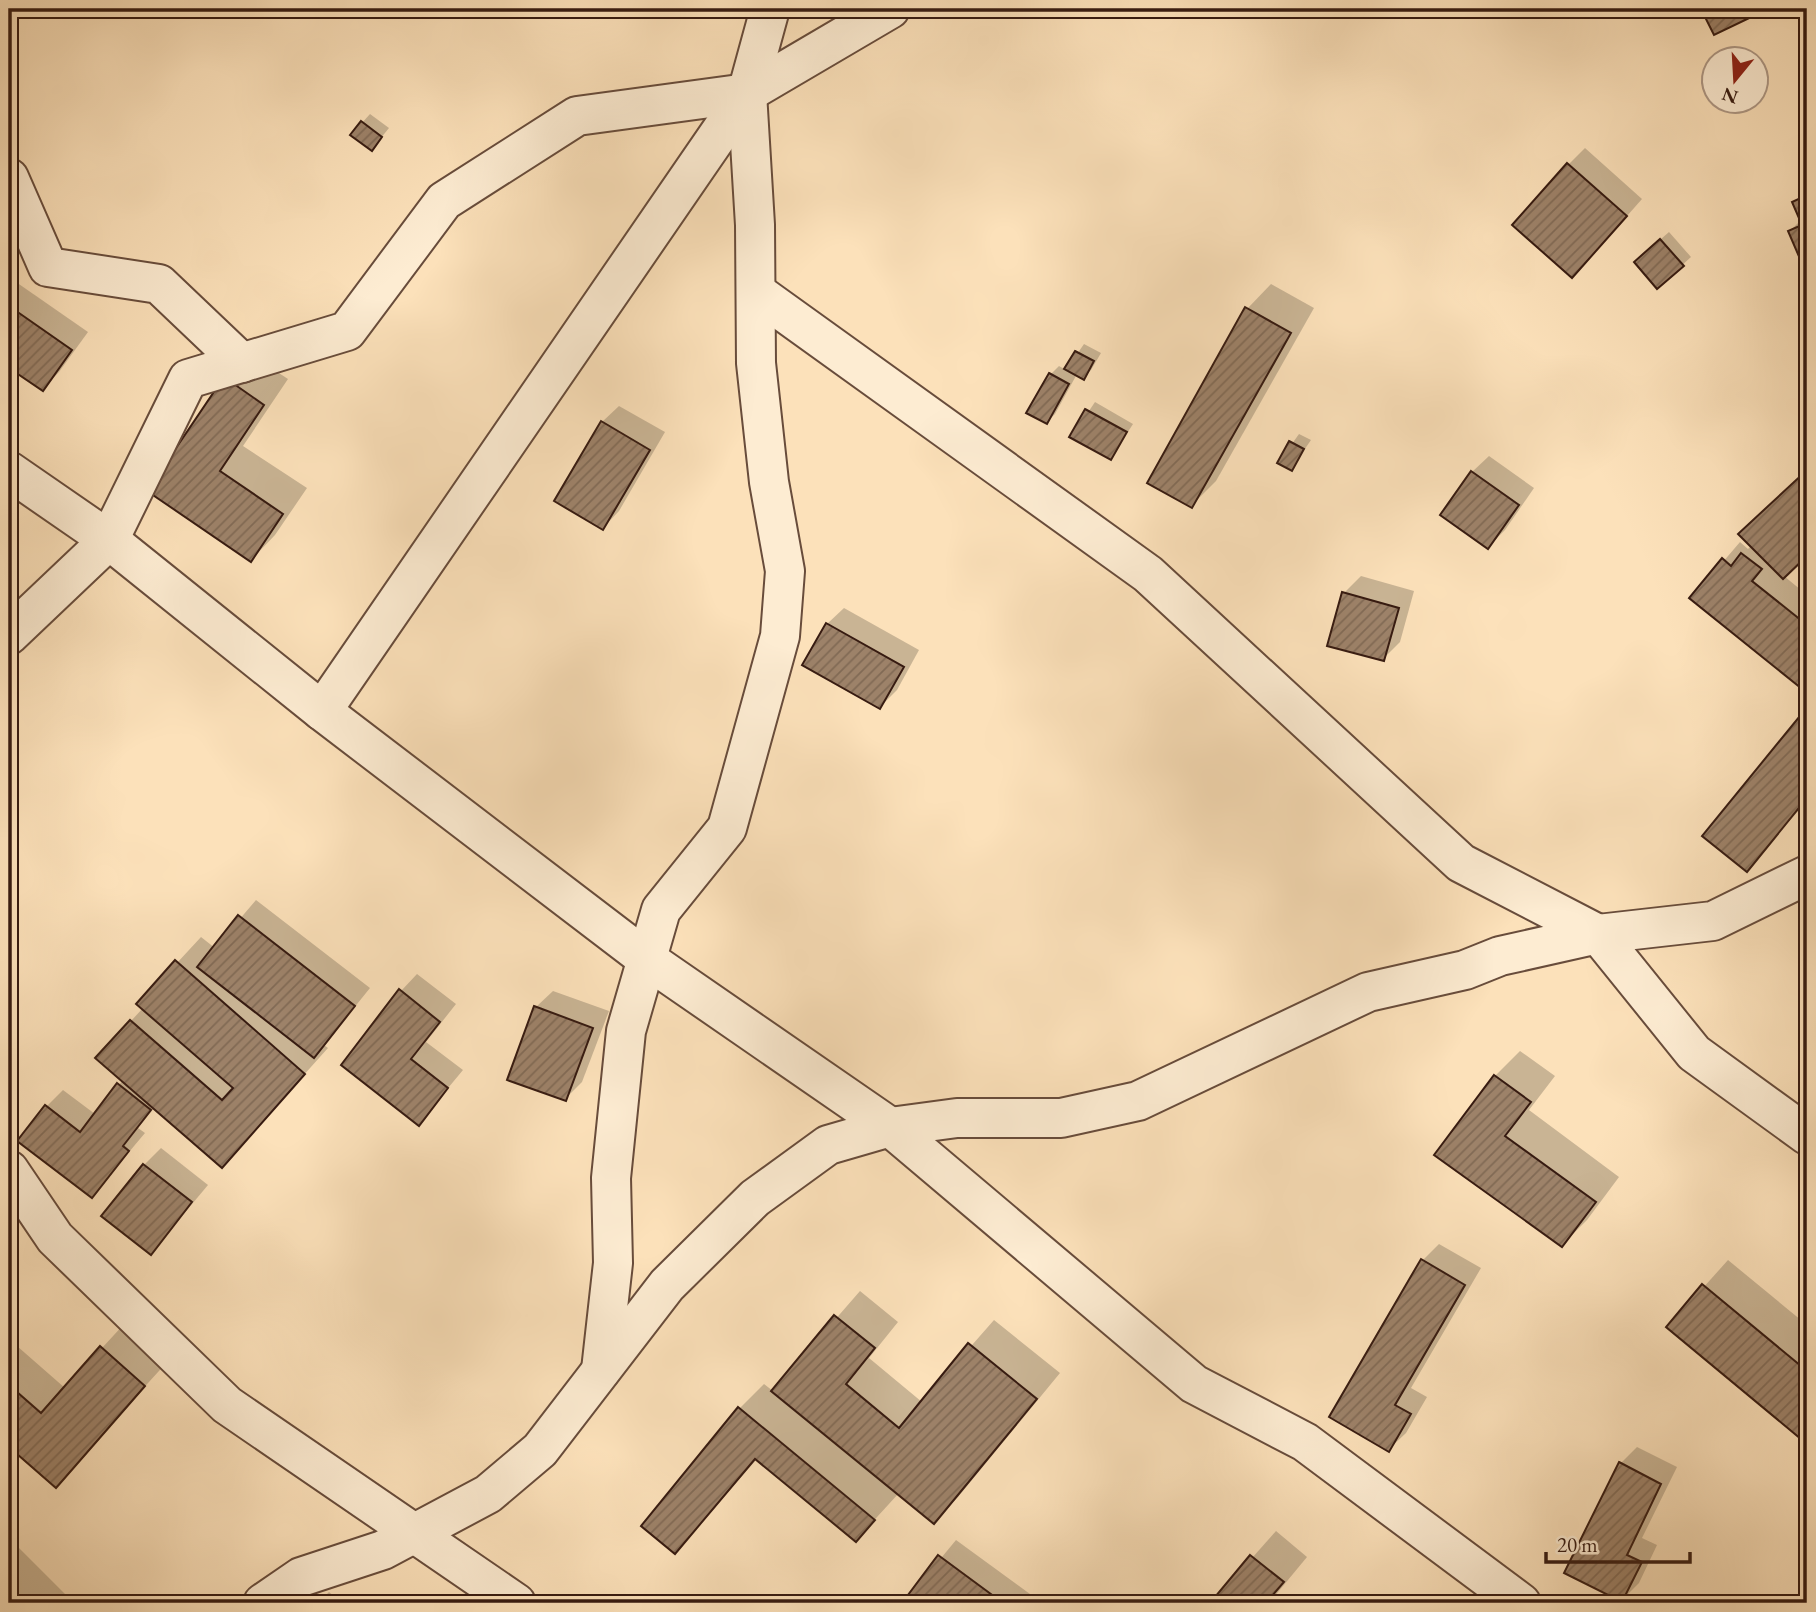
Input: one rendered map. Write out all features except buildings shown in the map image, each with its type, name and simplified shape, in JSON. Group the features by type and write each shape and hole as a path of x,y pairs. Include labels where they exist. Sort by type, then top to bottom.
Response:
{"street":[{"path":"601,1370 613,1263 611,1178 626,1031 661,910 727,828 780,636 785,571 769,482 756,363 756,292 747,93 770,9"},
{"path":"9,635 109,540 188,379 347,331 444,201 577,116 747,93 890,9"},
{"path":"322,711 747,93"},
{"path":"9,178 48,267 159,284 242,363"},
{"path":"756,292 1148,574 1461,863 1598,934 1694,1054 1807,1135"},
{"path":"9,471 109,540 322,711 648,960 890,1127 1195,1384 1305,1442 1521,1603"},
{"path":"263,1603 301,1577 383,1550 488,1494 540,1450 667,1285 755,1198 828,1145 890,1127 957,1118 1061,1118 1138,1101 1368,992 1465,970 1500,956 1598,934 1713,921 1807,875"},
{"path":"9,1170 55,1237 227,1405 516,1603"}]}
